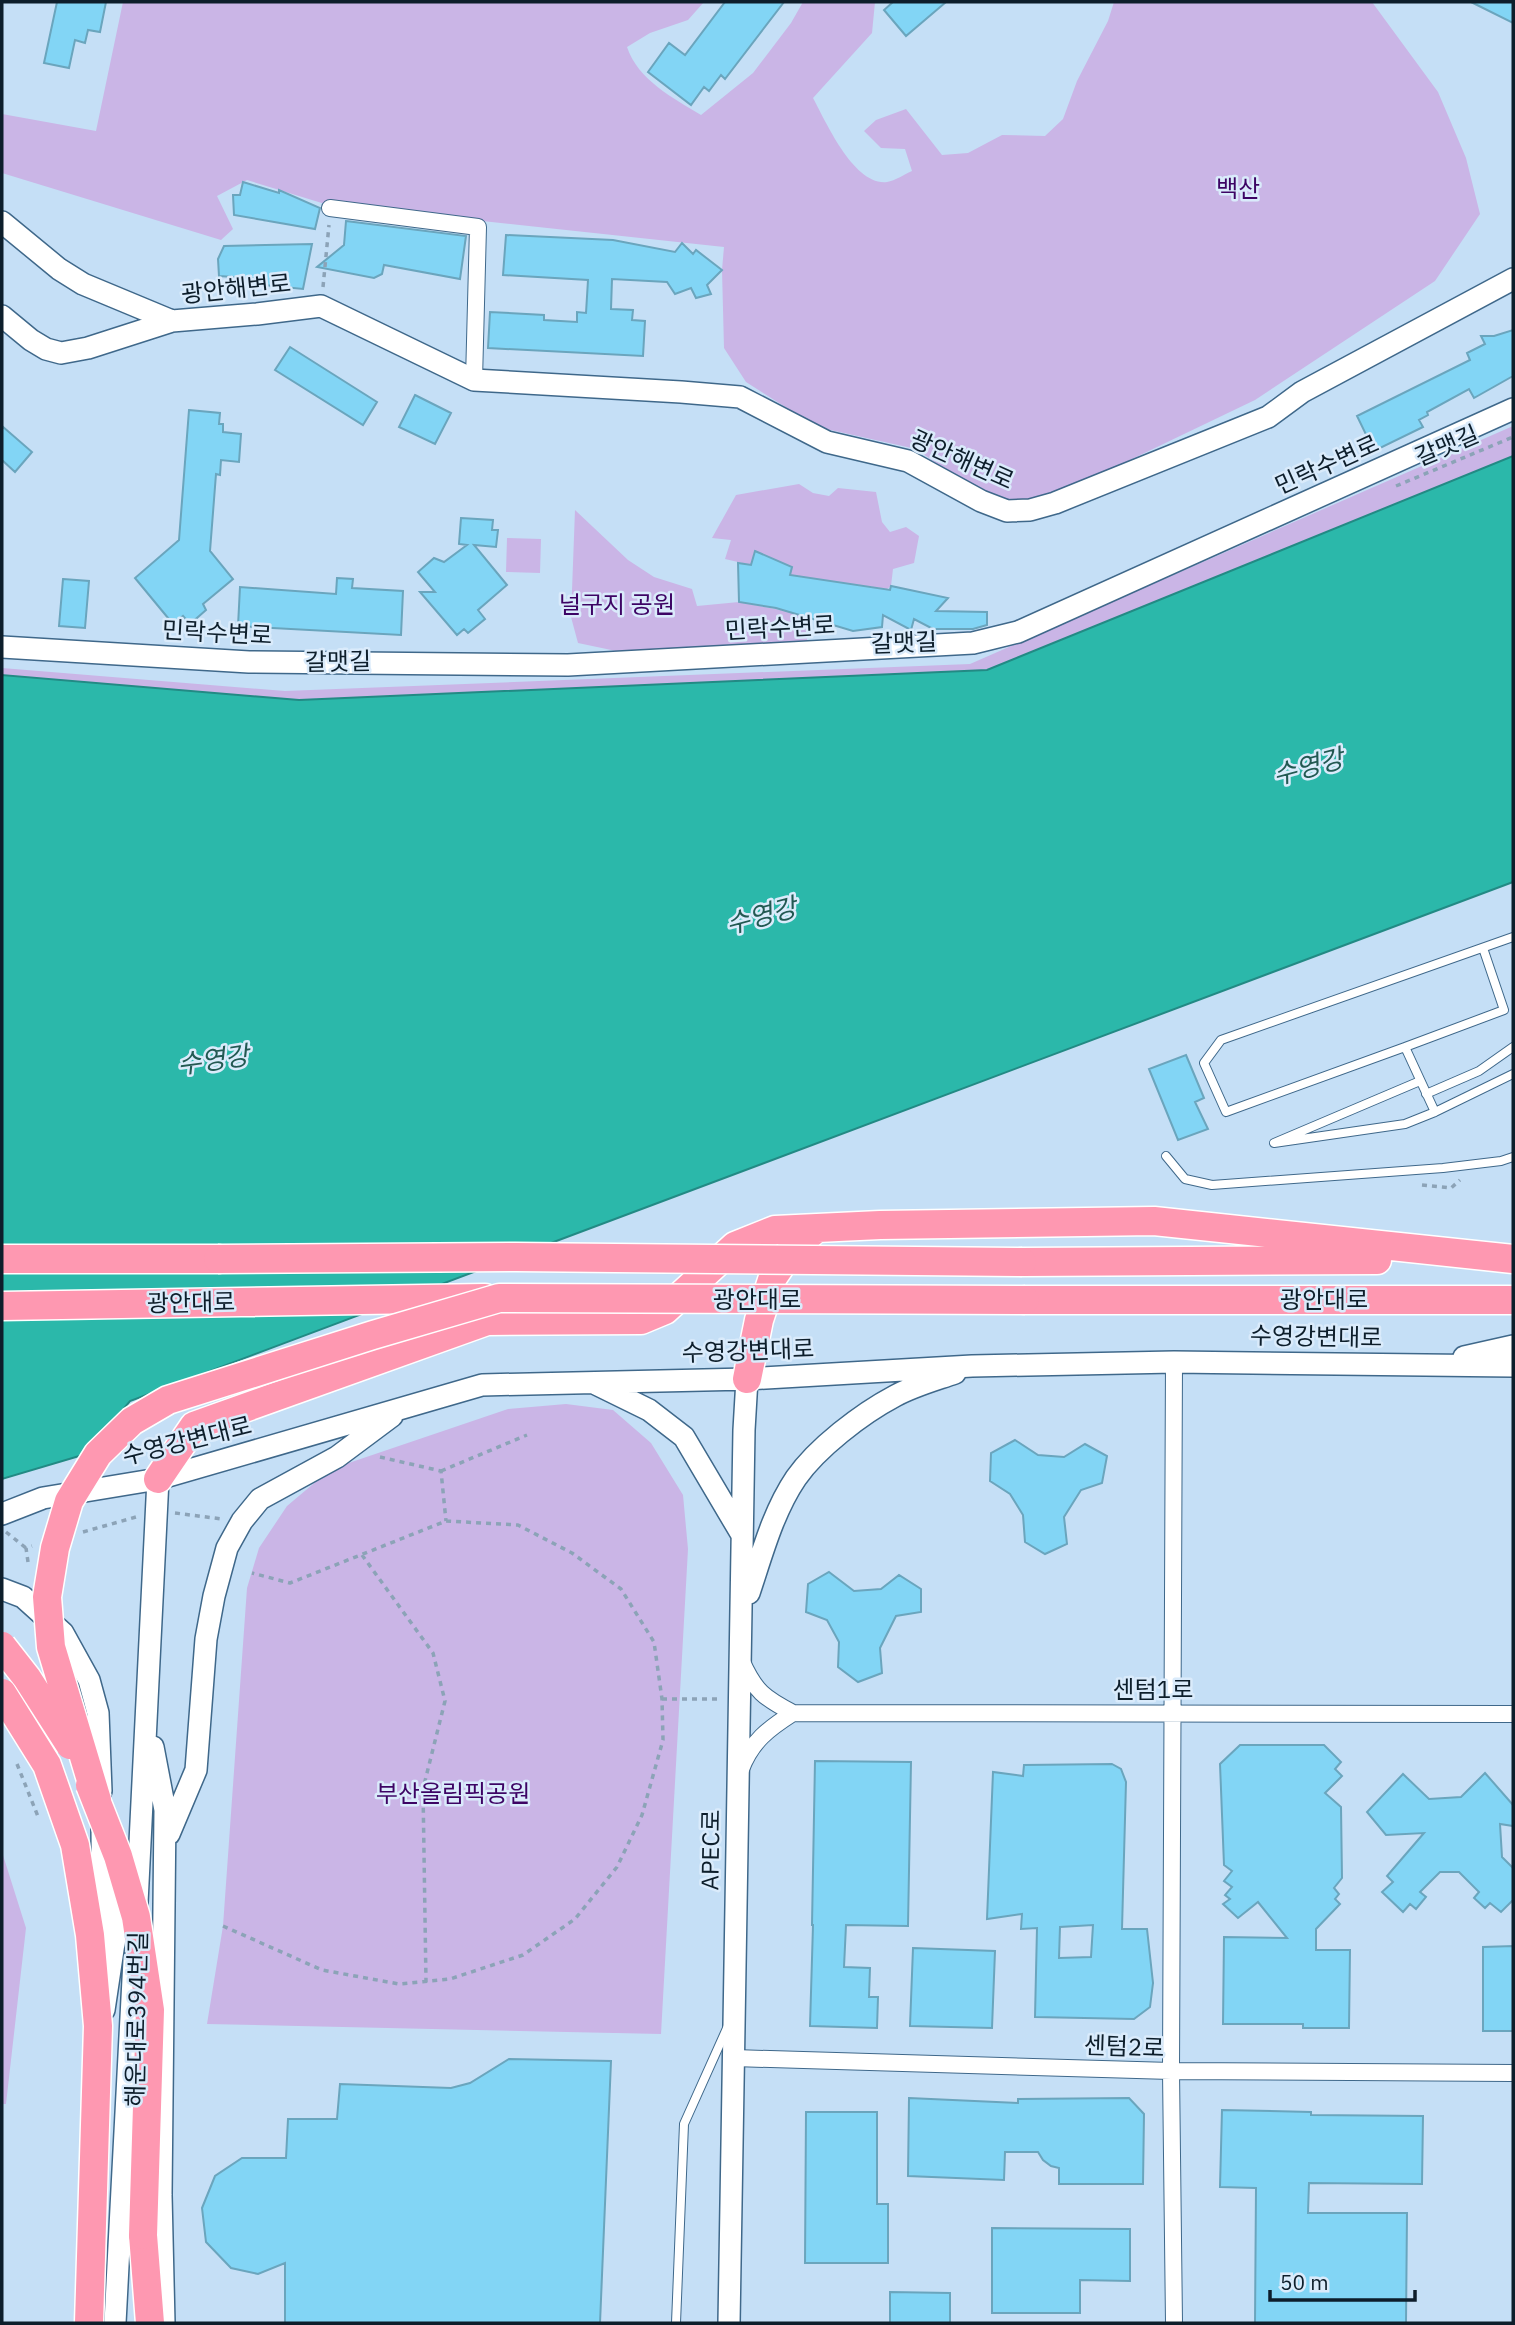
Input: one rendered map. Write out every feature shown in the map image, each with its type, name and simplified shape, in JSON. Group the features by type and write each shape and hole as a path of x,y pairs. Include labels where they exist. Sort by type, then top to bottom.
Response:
{"highway":[{"path":"158,1479 194,1426 486,1321 640,1320 665,1310 735,1247 775,1230 880,1225 1154,1221 1513,1259"},
{"path":"747,1379 759,1320 773,1277 792,1249 817,1228"},
{"name":"광안대로","path":"2,1259 530,1258 1021,1262 1513,1259"},
{"path":"150,2323 143,2235 150,2010 136,1916 97,1800 51,1647 47,1597 55,1548 69,1501 98,1454 132,1421 167,1400 499,1298"},
{"name":"광안대로","path":"2,1306 499,1298 1513,1300"},
{"path":"2,1646 27,1678 68,1741 97,1800"},
{"path":"2,1693 47,1765 75,1845 90,1935 98,2026 115,2323"},
{"path":"115,2323 143,2235"}],"main road":[{"path":"2,222 59,269 83,284 172,321"},
{"name":"광안해변로","path":"2,317 31,340 61,353 88,348 172,321 321,306 474,380 740,397 827,442 908,461 981,501 1007,511 1030,510 1055,503 1268,417 1301,393 1513,279"},
{"name":"민락수변로","path":"2,647 249,662 586,665 973,643 1018,632 1513,410"},
{"path":"1433,1365 1513,1346"},
{"name":"수영강변대로","path":"2,1514 43,1498 158,1479 482,1385 747,1379 972,1366 1174,1362 1513,1366"},
{"path":"742,1615 771,1527 796,1478 842,1430 895,1396 972,1366"},
{"name":"APEC로","path":"729,2323 747,1379"},
{"path":"592,1381 649,1410 684,1437 743,1536"},
{"path":"165,1842 196,1770 206,1639 227,1548 242,1521 260,1499 337,1457 403,1408"},
{"name":"해운대로394번길","path":"115,2323 158,1479"},
{"path":"2,1589 23,1597 63,1633 89,1680 98,1713 104,2009"},
{"name":"해운대로394번길","path":"147,1718 166,1810 161,2196 164,2323"},
{"name":"해운대로394번길","path":"78,2323 104,2009 147,1718"},
{"name":"해운대로394번길","path":"97,2099 130,2037"},
{"path":"83,2257 115,2323"}],"street":[{"path":"330,208 478,228 474,380"},
{"path":"1174,1362 1171,2071 1174,2323"},
{"path":"741,1659 752,1684 771,1702 793,1713"},
{"path":"739,1773 748,1751 770,1728 793,1713"},
{"name":"센텀1로","path":"793,1713 1513,1714"},
{"name":"센텀2로","path":"734,2058 1171,2071 1513,2073"}],"lane":[{"path":"1483,948 1504,1010 1226,1112 1204,1063 1221,1040 1513,937"},
{"path":"1405,1047 1435,1112"},
{"path":"1426,1094 1479,1071 1513,1047"},
{"path":"1420,1081 1274,1143 1405,1125 1513,1074"},
{"path":"1166,1156 1185,1180 1212,1185 1443,1168 1513,1157"},
{"path":"676,2323 684,2124 734,2011"}],"path":[{"path":"321,306 330,208"},
{"name":"갈맷길","path":"1384,491 1513,437"},
{"path":"380,1457 441,1471 527,1435"},
{"path":"441,1471 446,1521"},
{"path":"79,1533 158,1511 242,1521"},
{"path":"223,1926 321,1970 399,1984 450,1979 523,1955 575,1919 617,1867 642,1815 663,1740 662,1699 654,1642 621,1589 572,1553 518,1525 446,1521 290,1583 252,1573"},
{"path":"2,1529 26,1548 28,1571"},
{"path":"26,1548 39,1544"},
{"path":"362,1555 433,1653 445,1701 423,1789 426,1982"},
{"path":"662,1699 740,1698"},
{"path":"16,1763 40,1823"}],"green space":[{"name":"백산","path":"123,2 704,2 688,20 650,33 627,47 632,59 648,79 701,115 753,73 791,23 803,2 875,2 872,33 813,98 833,136 853,164 875,181 887,182 912,171 905,149 881,148 864,131 876,120 906,109 942,155 968,153 1002,135 1045,136 1063,119 1077,81 1108,21 1114,2 1372,2 1438,92 1466,158 1480,214 1435,281 1255,400 1082,483 1021,504 968,485 916,449 817,427 746,382 724,348 724,247 325,204 247,180 217,196 233,229 221,240 2,173 2,114 96,131"},
{"path":"1513,426 1513,477 992,693 2,705 2,668 285,691 970,664"},
{"path":"799,484 813,493 829,496 838,488 876,492 882,522 890,532 906,527 919,536 914,563 893,569 891,586 887,589 798,576 793,583 751,565 725,559 731,540 712,538 736,495"},
{"name":"널구지 공원","path":"575,510 628,560 654,577 692,589 697,606 739,602 808,618 807,642 616,651 578,643 571,617"},
{"path":"507,538 541,539 540,573 506,572"},
{"name":"부산올림픽공원","path":"566,1404 613,1410 651,1443 683,1495 688,1549 661,2034 207,2024 223,1926 247,1588 259,1548 287,1506 331,1469 508,1409"},
{"path":"2,1852 26,1928 6,2104 2,2104"}],"water":[{"name":"수영강","path":"1513,456 1513,882 130,1401 110,1425 113,1446 2,1479 2,675 299,700 987,670"}],"building":[{"path":"57,2 106,2 100,32 88,30 85,43 75,40 69,68 44,63"},
{"path":"725,2 784,2 725,79 721,75 709,91 704,87 691,105 648,72 669,43 685,55"},
{"path":"893,2 946,2 906,36 884,10"},
{"path":"1471,2 1513,2 1513,23"},
{"path":"243,182 279,193 279,190 320,208 315,229 234,215 233,195 240,195"},
{"path":"346,221 466,236 460,279 384,265 382,274 374,278 317,267 344,245"},
{"path":"506,235 613,240 675,252 682,243 693,254 696,250 722,270 707,285 711,294 696,298 691,288 675,294 667,282 612,279 611,309 633,310 632,320 645,321 643,356 488,348 490,312 544,315 544,320 577,322 577,312 586,313 588,280 503,275"},
{"path":"312,244 303,289 264,285 265,279 219,276 218,259 224,246"},
{"path":"1513,330 1513,376 1474,398 1469,389 1427,412 1428,415 1419,420 1423,427 1374,451 1357,416 1470,360 1467,353 1485,344 1481,336 1494,336"},
{"path":"290,347 377,402 363,425 275,370"},
{"path":"415,395 451,413 435,444 399,427"},
{"path":"189,410 220,413 219,424 223,424 223,432 241,434 239,462 221,460 220,475 216,474 210,551 233,579 203,604 206,610 190,624 183,616 173,624 135,578 179,540"},
{"path":"2,426 32,452 15,472 2,460"},
{"path":"461,518 493,520 492,530 498,530 496,547 474,545 507,585 478,610 485,619 468,633 464,629 457,635 420,592 435,592 418,572 434,558 444,562 467,545 459,544"},
{"path":"755,551 792,567 790,575 890,590 891,586 948,598 936,611 987,612 987,625 973,629 933,629 914,619 911,630 883,615 882,627 853,631 776,608 739,602 738,563 751,565"},
{"path":"337,578 353,579 352,588 403,591 401,635 238,626 240,587 336,594"},
{"path":"63,579 89,581 85,628 59,626"},
{"path":"1186,1055 1204,1098 1195,1102 1208,1129 1178,1140 1149,1069"},
{"path":"1015,1440 1038,1455 1064,1457 1085,1444 1107,1456 1102,1483 1081,1490 1064,1517 1067,1544 1045,1554 1025,1542 1023,1515 1010,1494 990,1481 991,1453"},
{"path":"829,1572 854,1591 881,1589 899,1575 921,1589 921,1612 896,1616 880,1648 882,1673 858,1682 838,1667 839,1642 827,1620 806,1612 808,1584"},
{"path":"1240,1745 1324,1745 1341,1762 1335,1769 1342,1776 1325,1793 1341,1807 1342,1878 1334,1888 1339,1894 1335,1899 1340,1904 1316,1929 1316,1950 1350,1950 1349,2028 1303,2028 1303,2024 1223,2024 1224,1937 1287,1938 1258,1902 1238,1918 1223,1904 1230,1899 1225,1895 1232,1887 1224,1881 1232,1871 1224,1865 1220,1764"},
{"path":"815,1761 911,1762 908,1926 846,1925 844,1967 870,1968 869,1997 878,1997 877,2028 810,2026"},
{"path":"1112,1764 1121,1769 1126,1782 1122,1929 1147,1929 1153,1983 1150,2007 1134,2019 1035,2017 1037,1928 1021,1929 1022,1914 987,1919 993,1772 1023,1776 1024,1765","holes":["1093,1925 1091,1957 1059,1958 1060,1927"]},
{"path":"1485,1773 1513,1805 1513,1826 1500,1824 1502,1857 1513,1868 1513,1900 1501,1912 1490,1903 1485,1908 1474,1898 1479,1892 1459,1872 1440,1872 1420,1892 1426,1897 1416,1909 1410,1904 1403,1912 1382,1892 1393,1882 1387,1876 1424,1833 1386,1835 1367,1812 1403,1774 1429,1799 1461,1797"},
{"path":"1513,1946 1513,2031 1483,2031 1483,1947"},
{"path":"913,1948 995,1951 992,2028 910,2026"},
{"path":"509,2059 611,2061 600,2323 285,2323 285,2263 258,2274 231,2268 206,2242 202,2208 215,2176 242,2158 286,2158 288,2119 337,2119 340,2084 451,2088 470,2083"},
{"path":"909,2098 1018,2103 1018,2099 1129,2098 1144,2114 1143,2184 1059,2184 1059,2168 1043,2160 1038,2152 1005,2152 1004,2180 908,2176"},
{"path":"1222,2110 1311,2112 1311,2115 1423,2116 1422,2184 1309,2183 1308,2213 1407,2213 1406,2323 1255,2323 1256,2188 1220,2187"},
{"path":"806,2112 877,2112 877,2204 888,2204 888,2263 805,2263"},
{"path":"992,2228 1130,2229 1130,2281 1080,2280 1080,2313 992,2313"},
{"path":"890,2292 950,2293 950,2323 890,2323"}]}
